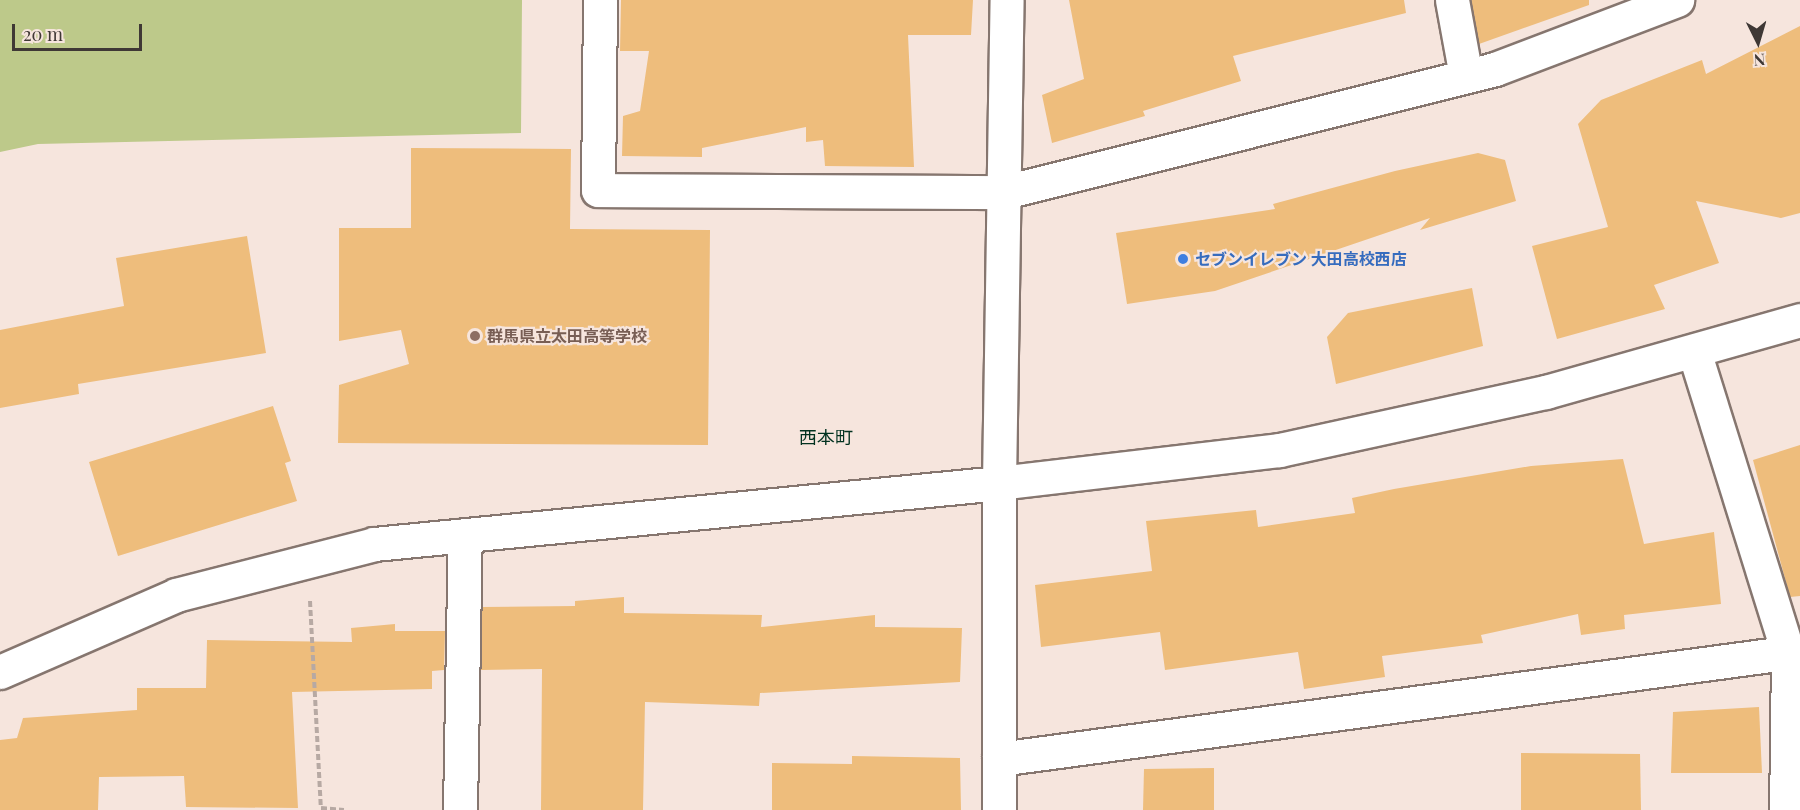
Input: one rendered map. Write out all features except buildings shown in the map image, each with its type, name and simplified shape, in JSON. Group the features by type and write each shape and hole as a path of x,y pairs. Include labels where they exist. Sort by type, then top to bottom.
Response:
{"street":[{"path":"600,0 598,190 1005,192 1495,69 1677,0"},
{"path":"999,810 999,483 1007,0"},
{"path":"1452,0 1466,76"},
{"path":"0,672 176,595 374,544 999,483 1279,450 1546,392 1800,320"},
{"path":"1694,351 1794,652 1786,810"},
{"path":"460,810 465,534"},
{"path":"999,759 1794,652"}],"path":[{"path":"308,561 321,808 344,810"}],"green space":[{"path":"0,0 522,0 521,133 38,144 0,152"}],"place":[{"name":"セブンイレブン 大田高校西店","path":"1183,259"},
{"name":"群馬県立太田高等学校","path":"475,336"}],"district":[{"name":"西本町","path":"826,437"}]}
